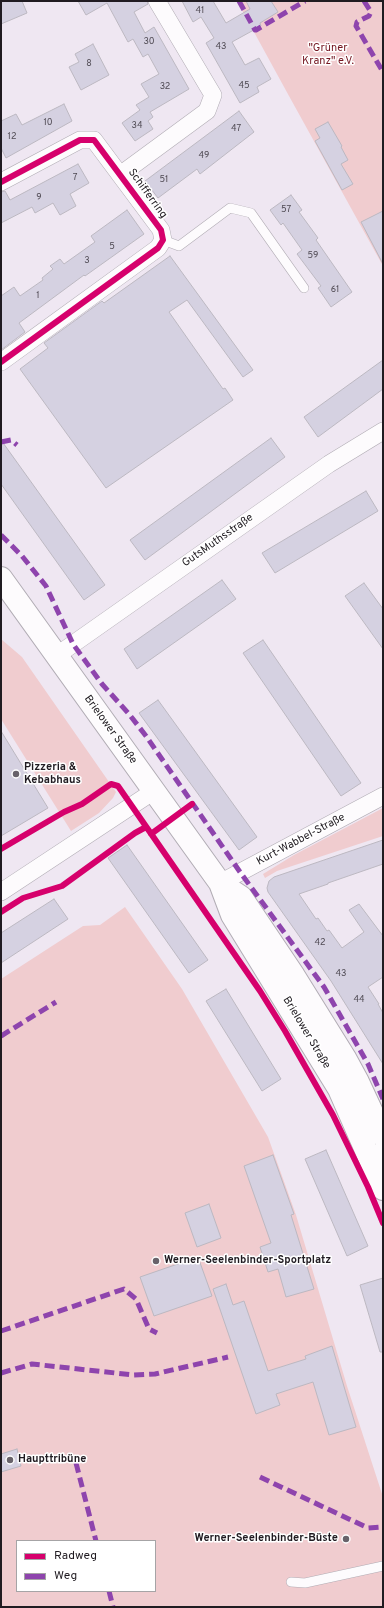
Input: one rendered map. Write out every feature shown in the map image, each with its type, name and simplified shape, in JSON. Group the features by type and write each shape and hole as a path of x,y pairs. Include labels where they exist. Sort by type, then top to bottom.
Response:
{"main road":[{"name":"Brielower Straße","path":"1,578 220,883 232,915 333,1079 376,1153 383,1189"},
{"name":"Brielower Straße","path":"220,883 241,897 294,976 345,1058 383,1136"}],"street":[{"name":"Schifferring","path":"120,175 207,111 213,95 157,1"},
{"name":"Schifferring","path":"1,182 80,140 94,140 161,230 163,240"},
{"path":"1,362 158,248 163,240"},
{"name":"GutsMuthsstraße","path":"56,656 329,464 383,431"},
{"path":"1,892 154,791"},
{"name":"Kurt-Wabbel-Straße","path":"220,883 383,796"}],"lane":[{"path":"163,240 179,246 230,208 251,213 304,288"},
{"path":"290,1582 306,1583 362,1572 383,1566"}],"green space":[{"name":"\"Grüner Kranz\" e.V.","path":"237,1 383,1 383,266 289,96"},
{"path":"1,639 22,657 116,792 113,798 99,813 71,831 1,719"},
{"path":"383,808 383,836 277,871 265,878 263,874 294,855"},
{"name":"Werner-Seelenbinder-Sportplatz","path":"125,907 182,989 268,1137 296,1215 347,1386 383,1497 382,1607 1,1607 1,979 83,926 100,925"}],"building":[{"path":"1,1 22,1 27,13 1,24"},
{"path":"78,1 147,1 148,4 134,12 145,33 154,27 189,89 150,112 153,117 148,121 153,129 135,141 122,123 140,110 136,105 149,97 141,84 159,74 148,54 143,57 133,39 128,42 107,3 86,15"},
{"path":"182,1 213,1 226,23 250,9 246,1 271,1 278,12 260,23 261,26 232,42 245,65 259,58 271,79 257,87 259,92 240,103 206,43 214,38 201,17 193,22"},
{"path":"93,44 109,75 81,90 69,67 79,62 75,54"},
{"path":"64,104 72,121 6,158 1,148 1,121 16,114 22,125"},
{"path":"239,111 254,132 200,174 197,169 158,198 145,181"},
{"path":"328,122 342,146 341,147 348,160 341,164 353,184 342,190 315,141 320,138 315,129"},
{"path":"78,164 89,183 70,194 76,206 60,215 53,203 35,213 32,207 1,223 1,192 5,191 10,200"},
{"path":"291,195 302,210 299,212 318,238 316,240 352,292 331,307 318,288 321,286 297,254 302,250 283,223 281,225 270,210"},
{"path":"127,210 144,234 85,276 84,275 19,323 25,332 1,350 1,296 14,287 20,296 43,280 42,278 53,269 50,266 60,259 64,264 95,242 91,236"},
{"path":"383,211 383,264 361,222"},
{"path":"170,256 253,370 243,377 187,300 169,312 223,389 225,388 233,400 106,488 20,369 48,348 44,343 102,301 104,303"},
{"path":"383,360 383,389 318,437 304,417"},
{"path":"271,438 285,457 145,560 130,540"},
{"path":"1,440 105,585 84,600 1,484"},
{"path":"366,491 378,511 275,573 262,553"},
{"path":"222,580 236,599 137,669 124,649"},
{"path":"364,583 383,609 383,649 345,596"},
{"path":"263,640 361,783 341,796 243,653"},
{"path":"158,700 257,837 239,850 139,713"},
{"path":"1,731 48,808 1,836"},
{"path":"383,840 383,864 299,894 316,919 318,918 327,931 329,930 342,948 364,932 349,910 359,904 383,936 383,977 368,987 383,1013 383,1064 331,981 268,892 267,888 269,881 274,877"},
{"path":"127,845 208,960 189,973 108,858"},
{"path":"54,899 68,919 1,963 1,933"},
{"path":"226,989 281,1079 262,1091 206,1001"},
{"path":"326,1150 368,1246 347,1256 305,1159"},
{"path":"273,1155 294,1214 291,1215 314,1289 286,1297 278,1269 268,1272 260,1247 271,1243 244,1166"},
{"path":"209,1204 221,1238 197,1247 185,1213"},
{"path":"198,1257 212,1296 154,1316 140,1277"},
{"path":"383,1278 383,1352 380,1352 360,1285"},
{"path":"226,1284 233,1305 244,1301 268,1371 306,1359 305,1356 332,1346 356,1427 329,1435 313,1382 276,1394 280,1405 256,1414 213,1289"},
{"name":"Haupttribüne","path":"17,1449 21,1466 1,1472 1,1454"}],"marked path":[{"path":"239,1 255,30 305,1"},
{"path":"364,1 371,12 369,16 357,22 356,26 383,72"},
{"path":"1,442 11,440 17,445"},
{"path":"1,535 22,556 46,586 73,644 102,684 129,714 146,736 240,872 324,987 368,1064 383,1099"},
{"path":"1,1036 56,1002"},
{"path":"1,1331 124,1289 136,1299 149,1329 157,1333"},
{"path":"1,1373 32,1364 134,1375 155,1374 228,1357"},
{"path":"76,1463 96,1540"},
{"path":"260,1477 368,1528 382,1527"},
{"path":"109,1592 113,1607"}],"cycle path":[{"path":"1,182 80,140 94,140 161,230 163,240 158,248 1,362"},
{"path":"1,849 64,812 82,804 111,784 118,786 260,991 285,1031 333,1115 368,1187 383,1223"},
{"path":"151,834 192,804"},
{"path":"1,912 23,898 62,886 135,833 146,827"}],"place":[{"name":"Pizzeria & Kebabhaus","path":"16,774"},
{"name":"Werner-Seelenbinder-Sportplatz","path":"156,1261"},
{"name":"Haupttribüne","path":"10,1460"},
{"name":"Werner-Seelenbinder-Büste","path":"346,1539"}]}
